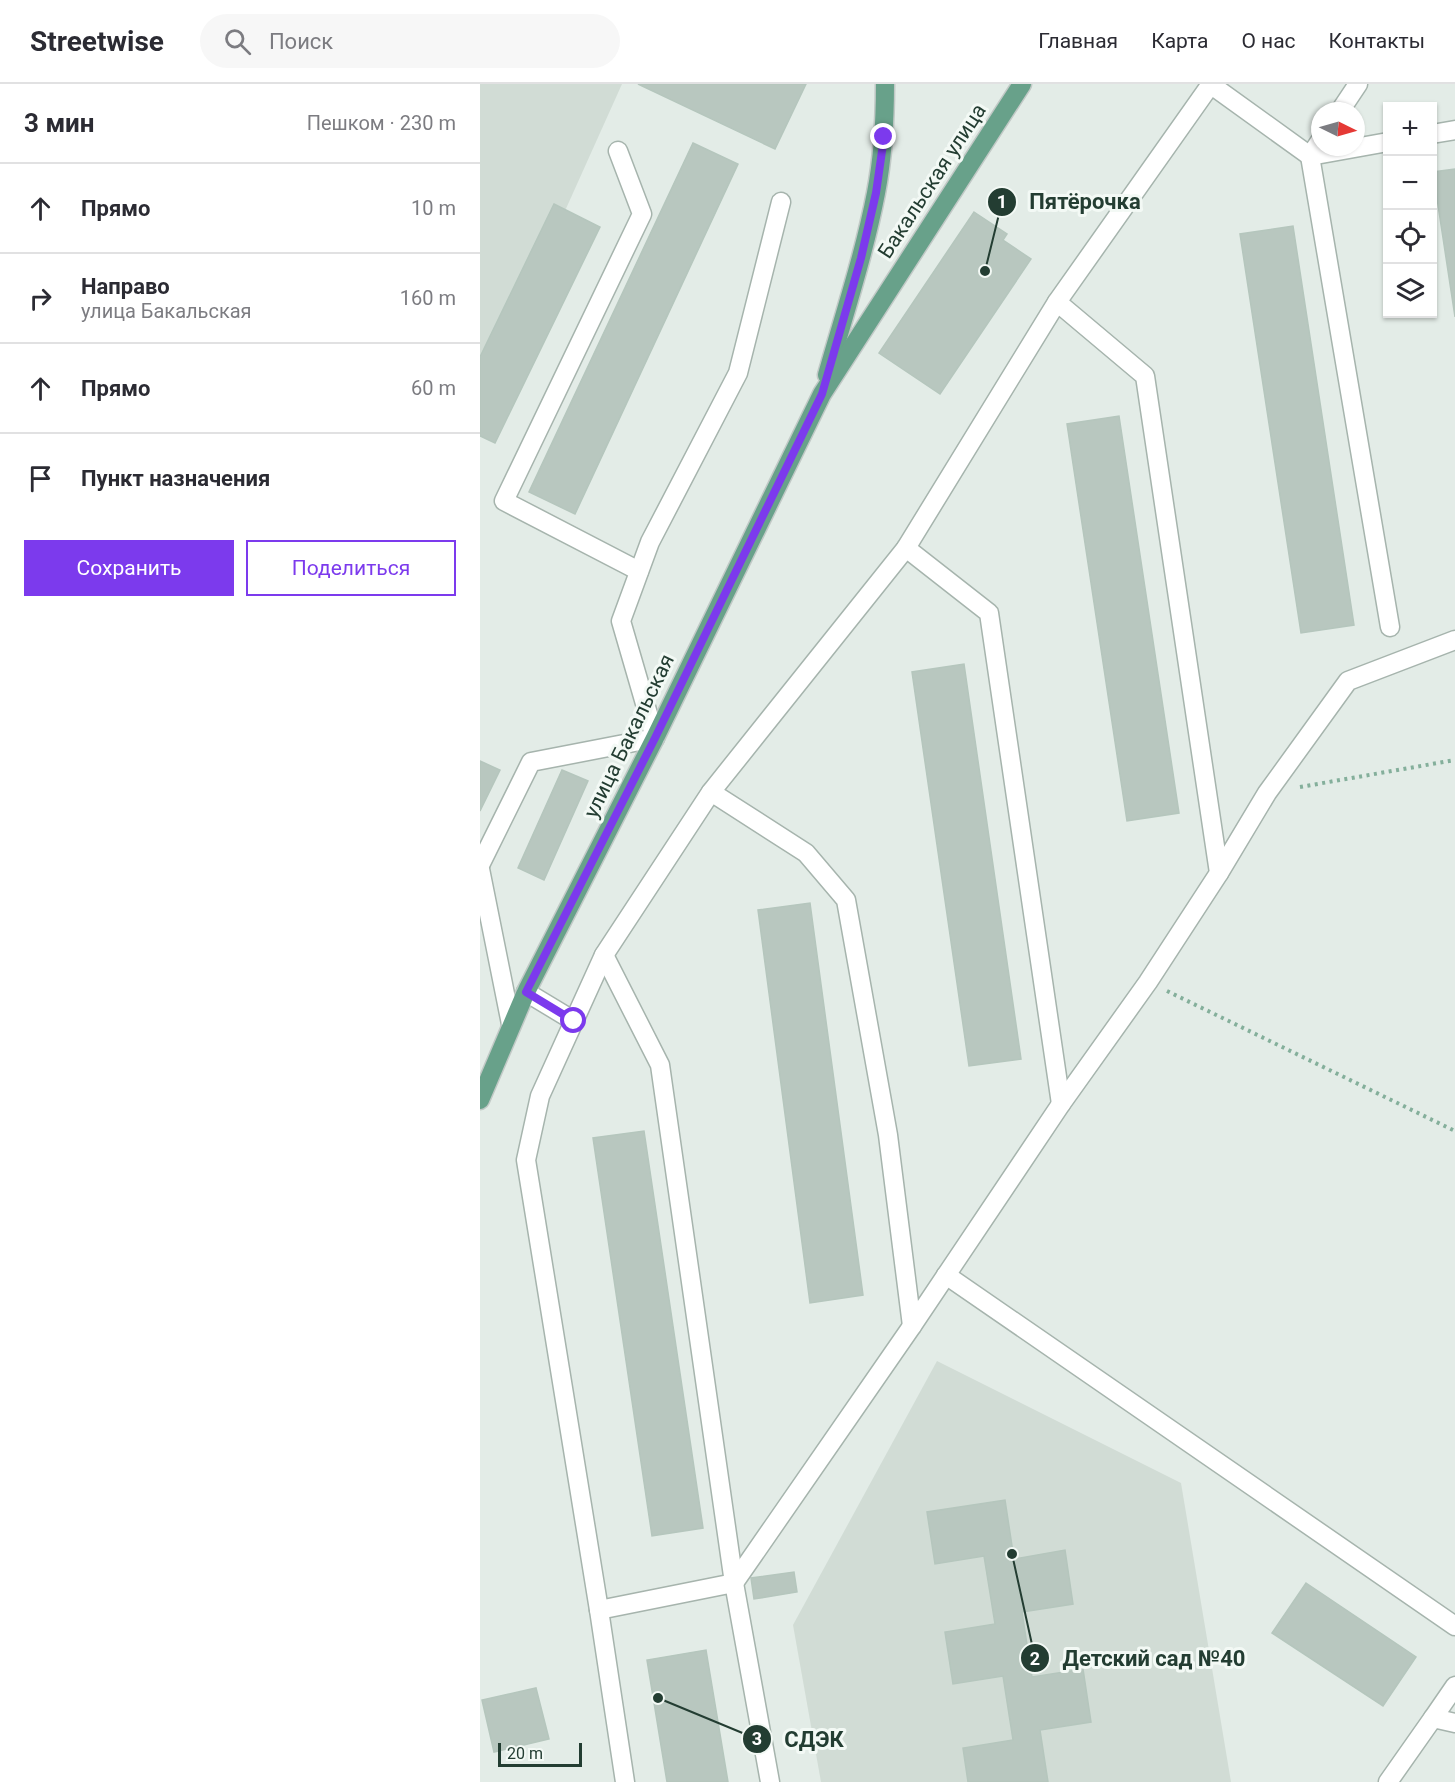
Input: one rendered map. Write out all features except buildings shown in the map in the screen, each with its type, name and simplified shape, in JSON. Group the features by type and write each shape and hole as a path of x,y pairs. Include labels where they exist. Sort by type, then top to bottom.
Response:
{"main road":[{"path":"822,394 861,258 876,193 884,137 885,84"},
{"name":"Бакальская улица","path":"822,394 1022,84"},
{"name":"улица Бакальская","path":"480,1100 526,992 655,738 822,394"}],"lane":[{"path":"625,1782 526,1160 540,1096 604,955 711,792 906,548 1057,302 1211,84 1311,146"},
{"path":"1346,102 1358,84"},
{"path":"1437,133 1455,130"},
{"path":"1365,144 1383,142"},
{"path":"618,151 642,214 504,501 639,571"},
{"path":"1316,156 1390,627"},
{"path":"511,1024 480,867 531,762 655,738 621,621 650,542 738,373 781,202"},
{"path":"1057,302 1145,376 1219,873"},
{"path":"906,548 989,613 1061,1104"},
{"path":"599,1610 734,1583 912,1326 1061,1104 1148,982 1219,873 1267,793 1347,681 1455,640"},
{"path":"711,792 806,853 846,900 888,1135 912,1326"},
{"path":"604,955 660,1065 734,1583 770,1782"},
{"path":"526,992 574,1021"},
{"path":"946,1275 1455,1626"},
{"path":"1388,1782 1455,1686"},
{"path":"1433,1718 1455,1723"}],"path":[{"path":"1267,793 1455,760"},
{"path":"1148,982 1455,1131"}],"shaded area":[{"path":"480,84 622,84 480,400"},
{"path":"937,1361 1181,1483 1231,1782 821,1782 793,1625"}],"place":[{"name":"Пятёрочка","path":"985,271"},
{"name":"Детский сад №40","path":"1012,1554"},
{"name":"СДЭК","path":"658,1698"}],"route":[{"path":"574,1021 526,992 655,738 822,394 861,258 876,193 884,137"}]}
